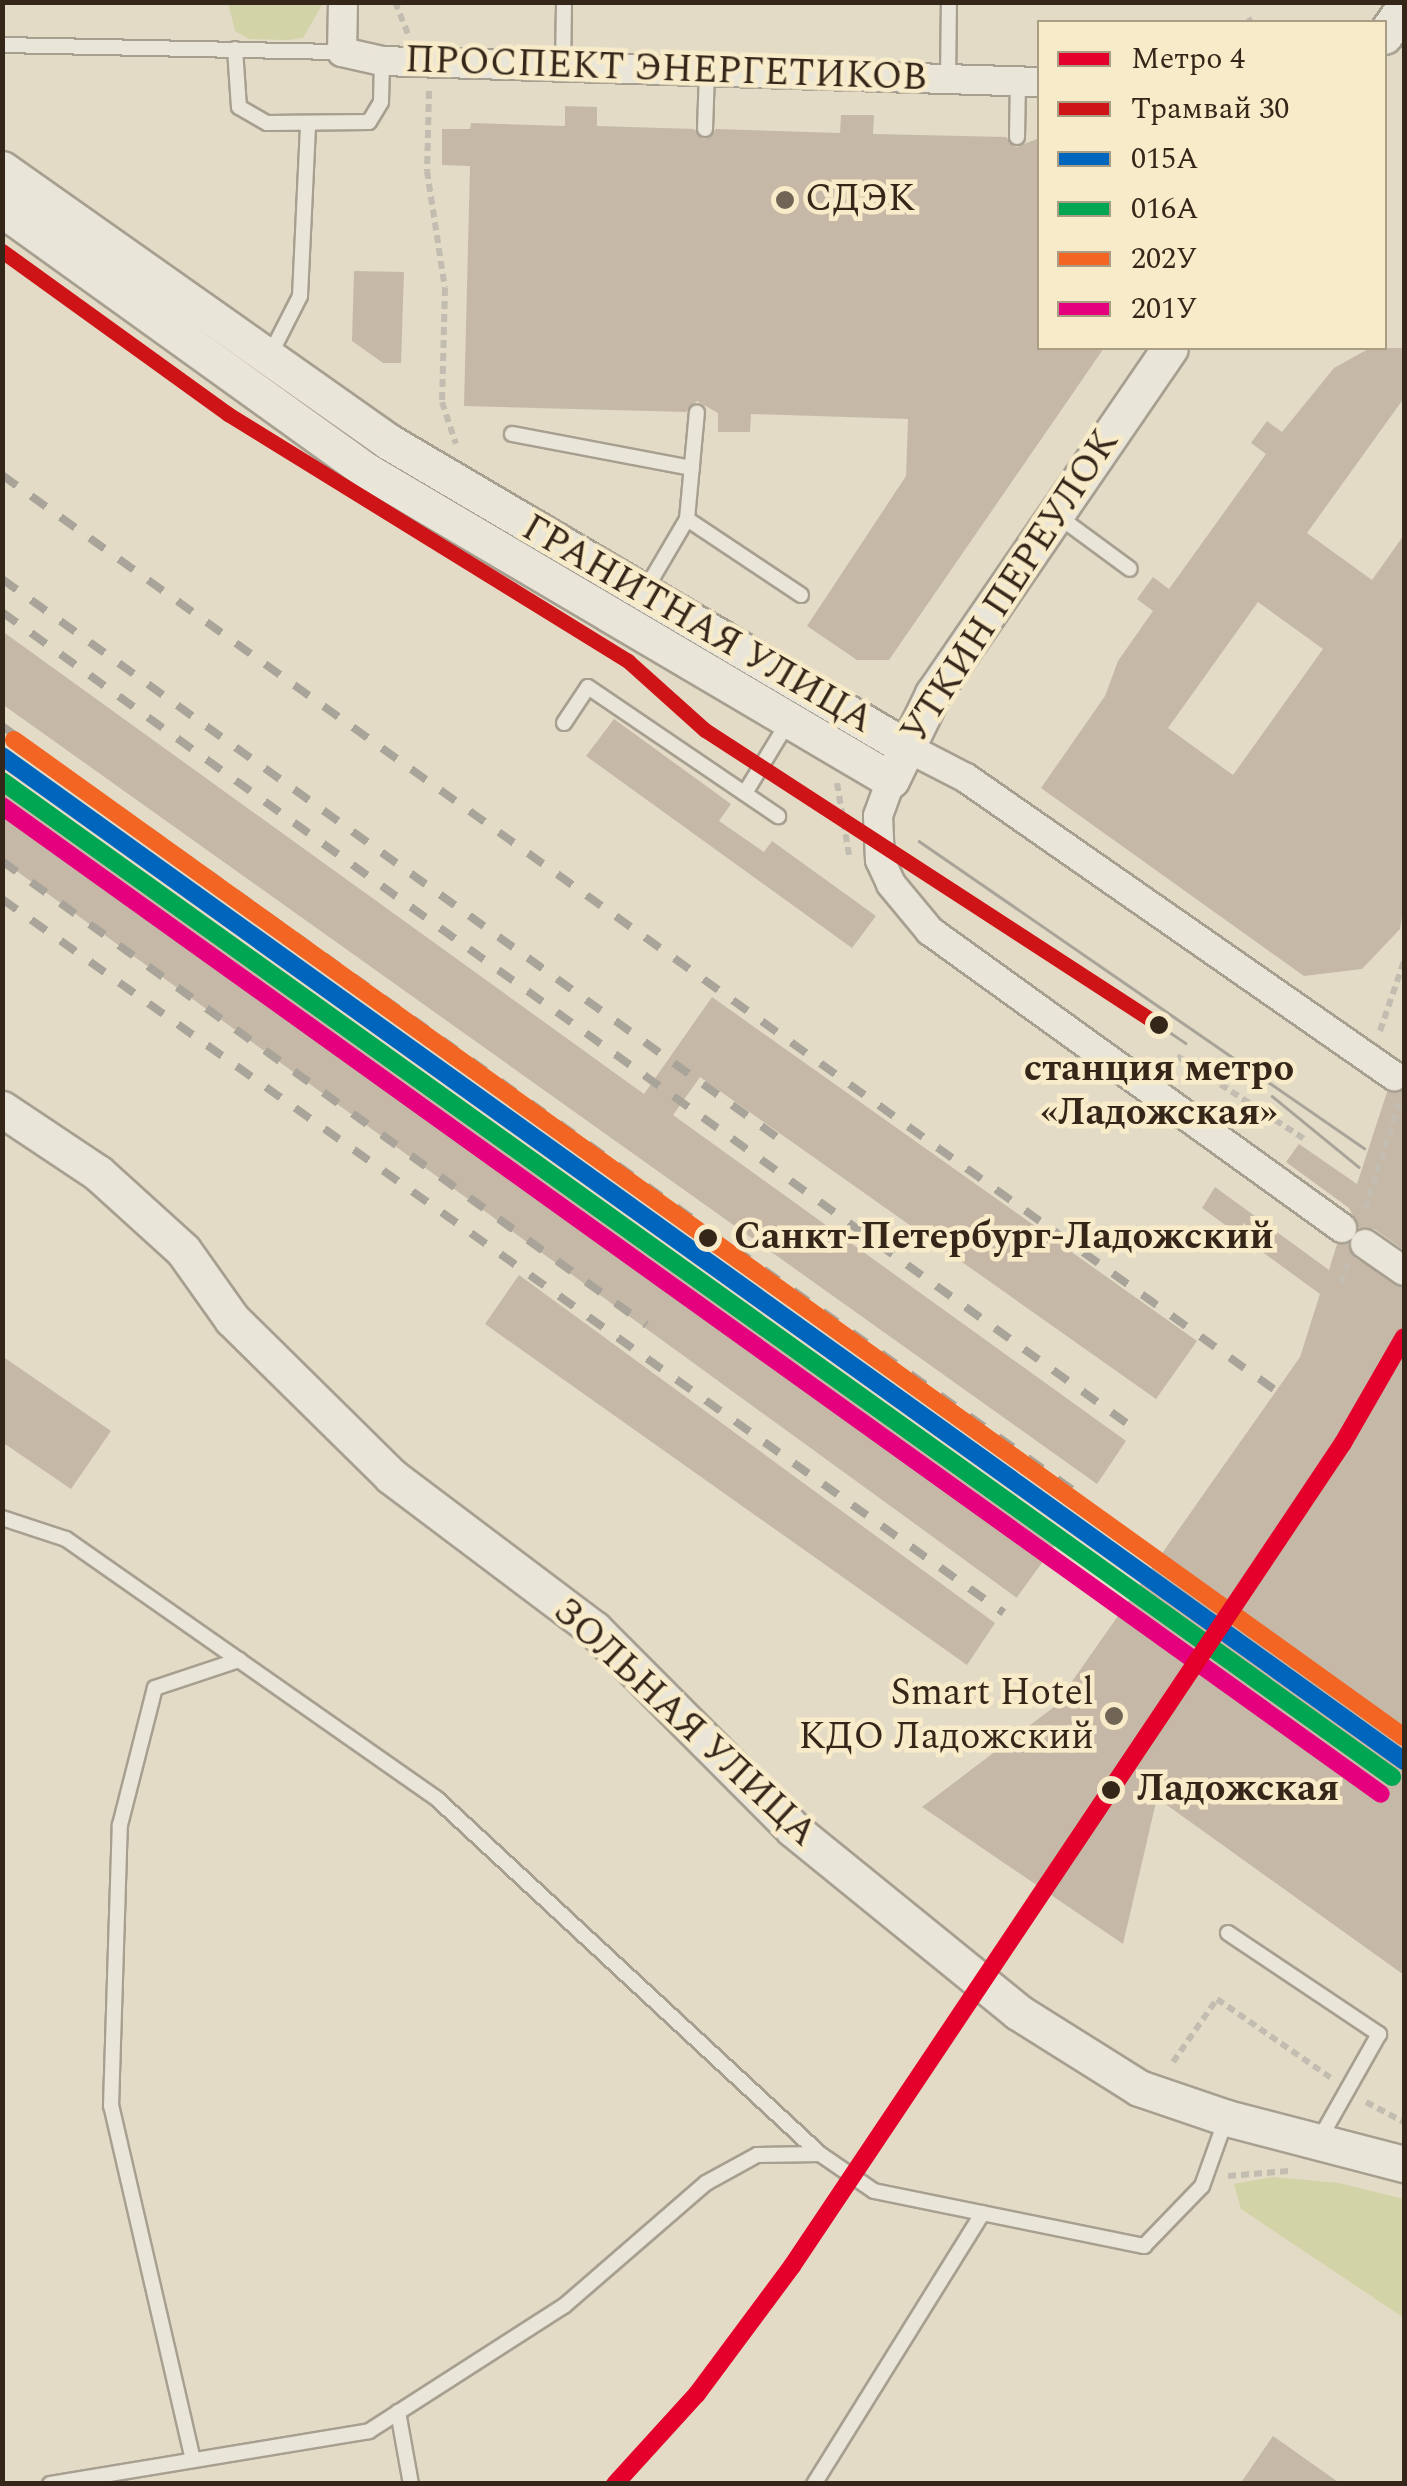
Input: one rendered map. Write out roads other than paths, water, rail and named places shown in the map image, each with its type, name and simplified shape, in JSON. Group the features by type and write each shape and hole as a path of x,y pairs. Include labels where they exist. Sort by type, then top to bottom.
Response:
{"street":[{"path":"342,52 343,2"},
{"path":"1387,32 1404,7"},
{"name":"ПРОСПЕКТ ЭНЕРГЕТИКОВ","path":"342,52 382,61 1029,82"},
{"name":"ГРАНИТНАЯ УЛИЦА","path":"2,169 266,360 642,594 966,778 1399,1081"},
{"name":"ГРАНИТНАЯ УЛИЦА","path":"2,209 367,471 890,780 878,816 880,860 891,884 930,932 1404,1272"},
{"name":"УТКИН ПЕРЕУЛОК","path":"890,780 904,746 1169,350"},
{"name":"ЗОЛЬНАЯ УЛИЦА","path":"2,1109 98,1172 183,1250 232,1319 305,1396 390,1476 594,1630 793,1829 1018,2012 1139,2088 1227,2118 1314,2157 1404,2164"}],"lane":[{"path":"948,80 949,2"},
{"path":"564,6 564,67"},
{"path":"2,45 342,52"},
{"path":"235,49 234,92 250,119 308,124 369,122 381,102 382,61"},
{"path":"705,129 707,72"},
{"path":"1017,138 1029,82"},
{"path":"266,360 300,296 308,124"},
{"path":"642,594 688,519 697,412"},
{"path":"512,434 692,468"},
{"path":"1056,514 1130,569"},
{"path":"688,519 801,594"},
{"path":"564,722 588,687 778,816"},
{"path":"745,793 789,721"},
{"path":"2,1518 66,1538 436,1798 820,2154 874,2191 1144,2246 1202,2186 1227,2118"},
{"path":"194,2460 111,2106 120,1824 155,1688 239,1660"},
{"path":"1228,1933 1379,2034 1344,2088 1314,2157"},
{"path":"50,2484 370,2431 564,2306 706,2183 757,2155 820,2154"},
{"path":"814,2484 984,2213"},
{"path":"398,2412 411,2484"}],"tram line":[{"name":"30","path":"2,251 228,414 628,661 705,730 1159,1025"},
{"path":"919,841 1364,1148"},
{"path":"1159,1025 1186,1043"},
{"path":"1272,1096 1359,1167"}],"railway":[{"path":"2,475 1275,1390"},
{"path":"2,579 778,1138"},
{"path":"2,612 1135,1429"},
{"path":"2,726 1084,1498"},
{"path":"2,861 646,1325"},
{"path":"2,899 1004,1613"}],"metro line":[{"name":"4","path":"615,2484 697,2394 792,2266 1343,1443 1404,1337"}],"place":[{"name":"СДЭК","path":"785,200"},
{"name":"станция метро «Ладожская»","path":"1159,1025"},
{"name":"Санкт-Петербург-Ладожский","path":"708,1238"},
{"name":"Smart Hotel КДО Ладожский","path":"1114,1716"},
{"name":"Ладожская","path":"1111,1790"}]}
